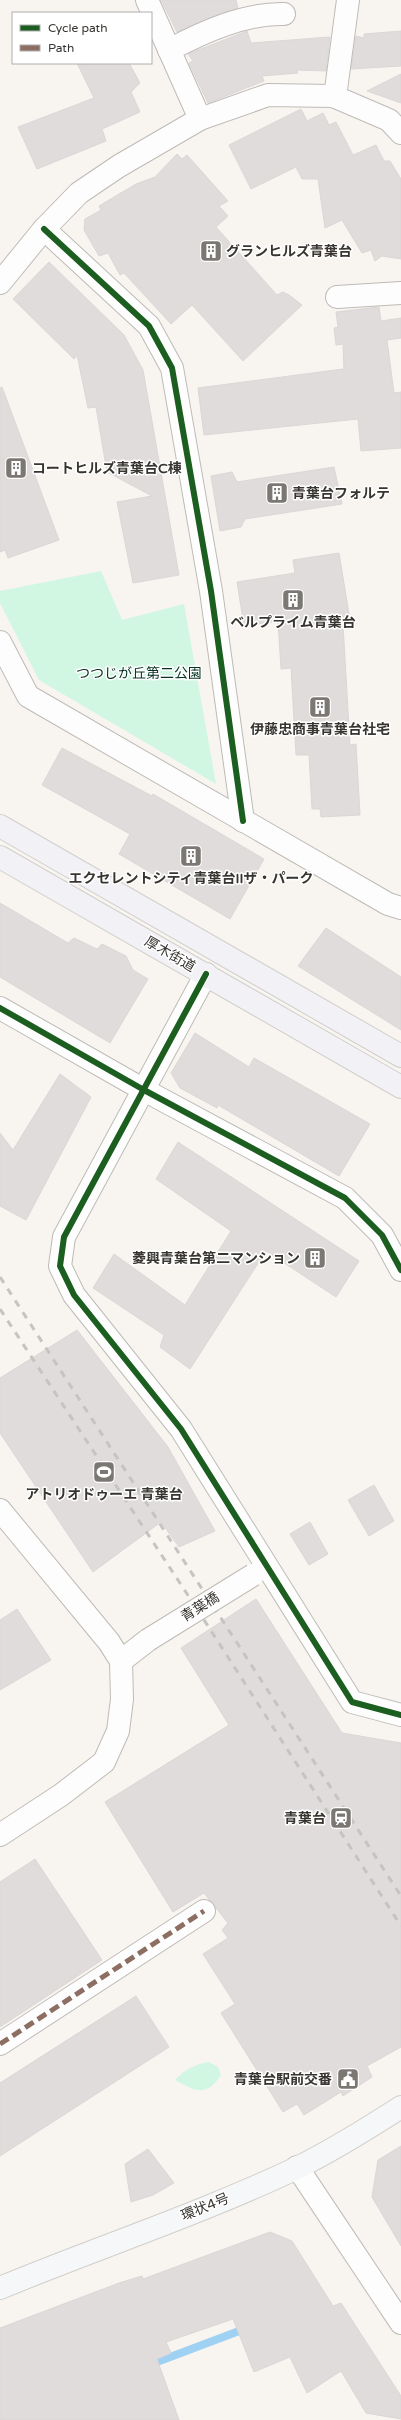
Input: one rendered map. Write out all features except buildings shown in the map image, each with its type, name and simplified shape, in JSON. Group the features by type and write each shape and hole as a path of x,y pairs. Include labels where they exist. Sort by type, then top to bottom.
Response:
{"highway":[{"name":"厚木街道","path":"0,826 401,1056"},
{"name":"厚木街道","path":"0,857 206,974 401,1088"}],"main road":[{"name":"環状4号","path":"0,2288 221,2202 298,2167 355,2136 401,2107"}],"street":[{"path":"147,0 200,119"},
{"path":"335,97 348,0"},
{"path":"169,50 226,25 270,13 284,14"},
{"path":"0,283 44,229 79,194 119,166 200,119 268,95 335,97 389,120 401,133"},
{"path":"44,229 149,326 172,368 211,592 243,821"},
{"path":"337,297 401,293"},
{"path":"0,642 28,696 388,904 401,908"},
{"path":"206,974 64,1237 60,1266 74,1295 181,1429 259,1570 352,1702 401,1715"},
{"path":"0,1008 144,1090 345,1198 382,1235 401,1270"},
{"path":"0,1510 110,1642 121,1661 122,1700 118,1731 104,1762 60,1796 0,1835"},
{"name":"青葉橋","path":"121,1661 148,1640 259,1570"},
{"path":"0,2044 204,1911"},
{"path":"298,2167 401,2323"}],"green space":[{"name":"つつじが丘第二公園","path":"101,571 122,620 184,604 216,784 39,680 0,603 0,591"},
{"path":"209,2062 218,2067 221,2075 216,2082 205,2090 194,2089 175,2080 190,2068"}],"waterway":[{"path":"149,2365 247,2328"}],"railway":[{"path":"0,1277 401,1896"},
{"path":"0,1309 197,1609 202,1606"},
{"path":"210,1601 197,1609 401,1926"}],"marked path":[{"path":"0,2044 204,1911"}],"cycle path":[{"path":"44,229 149,326 172,368 211,591 243,821"},
{"path":"206,974 64,1237 60,1266 74,1295 181,1429 352,1702 401,1715"},
{"path":"0,1008 144,1090 345,1198 382,1235 401,1270"}],"place":[{"name":"グランヒルズ青葉台","path":"211,251"},
{"name":"コートヒルズ青葉台C棟","path":"16,468"},
{"name":"青葉台フォルテ","path":"277,493"},
{"name":"ベルプライム青葉台","path":"293,600"},
{"name":"伊藤忠商事青葉台社宅","path":"320,707"},
{"name":"エクセレントシティ青葉台IIザ・パーク","path":"191,856"},
{"name":"菱興青葉台第二マンション","path":"315,1258"},
{"name":"アトリオドゥーエ 青葉台","path":"104,1472"},
{"name":"青葉台","path":"341,1818"},
{"name":"青葉台駅前交番","path":"348,2079"}]}
